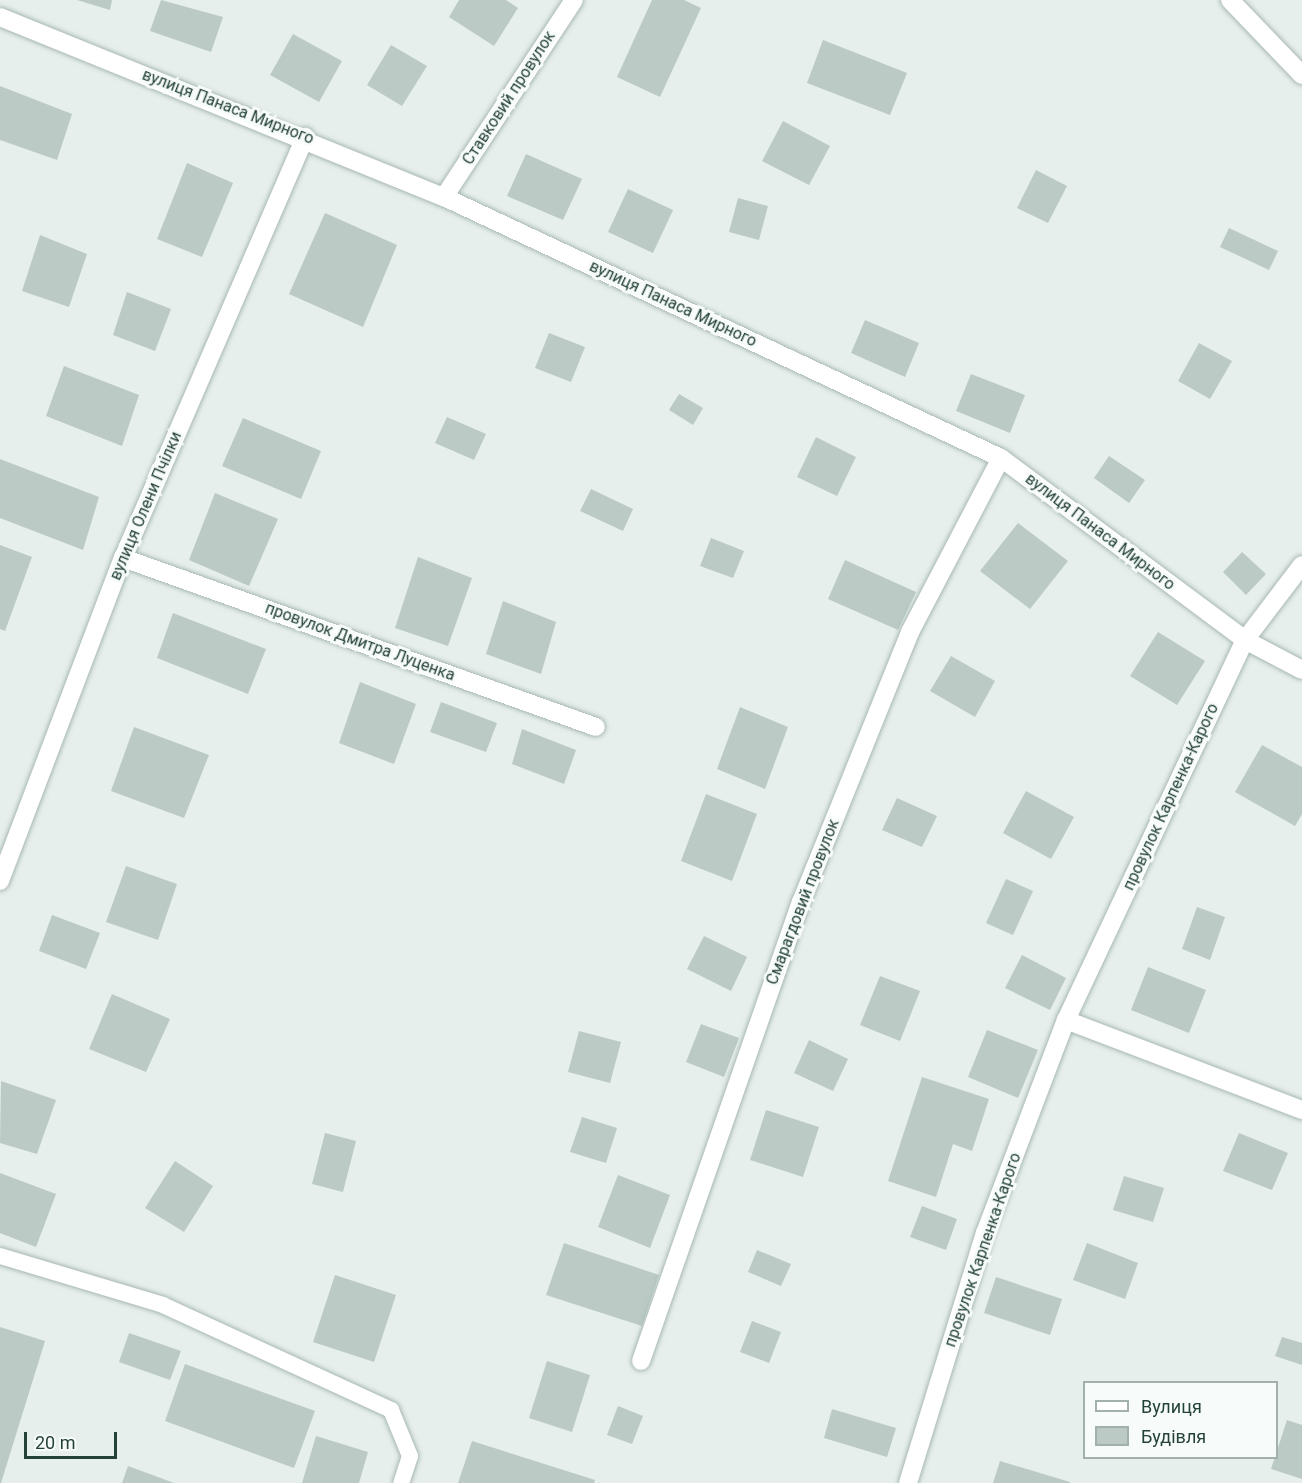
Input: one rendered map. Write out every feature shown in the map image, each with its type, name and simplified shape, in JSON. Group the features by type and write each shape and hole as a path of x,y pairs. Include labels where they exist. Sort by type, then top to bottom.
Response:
{"street":[{"name":"Ставковий провулок","path":"444,197 574,0"},
{"path":"1230,0 1302,75"},
{"name":"вулиця Панаса Мирного","path":"0,17 305,137 444,197 1001,458 1245,640 1302,670"},
{"name":"вулиця Олени Пчілки","path":"0,881 123,558 305,137"},
{"name":"Смарагдовий провулок","path":"640,1361 806,891 910,632 1001,458"},
{"name":"провулок Дмитра Луценка","path":"123,558 596,726"},
{"name":"провулок Карпенка-Карого","path":"908,1483 985,1233 1065,1020 1245,640 1302,565"},
{"path":"1065,1020 1302,1110"}],"lane":[{"path":"0,1256 163,1305 392,1410 410,1456 401,1483"}],"building":[{"path":"77,0 112,0 110,10"},
{"path":"161,0 223,17 211,52 150,31"},
{"path":"459,0 506,0 518,8 494,46 449,17"},
{"path":"652,0 684,0 701,8 660,97 617,77"},
{"path":"293,34 342,61 319,102 270,75"},
{"path":"823,40 907,73 890,115 807,83"},
{"path":"391,45 427,66 402,106 367,85"},
{"path":"0,86 72,114 57,160 0,140"},
{"path":"783,121 830,146 809,185 762,161"},
{"path":"526,154 582,179 563,220 507,196"},
{"path":"187,163 233,183 202,257 157,239"},
{"path":"1036,170 1067,186 1048,223 1017,208"},
{"path":"628,189 673,210 653,253 608,232"},
{"path":"738,198 768,206 759,240 729,232"},
{"path":"325,213 397,245 363,327 289,294"},
{"path":"1229,228 1278,251 1269,270 1220,247"},
{"path":"40,235 87,254 69,307 22,291"},
{"path":"127,292 171,309 155,351 113,335"},
{"path":"865,320 919,343 905,377 851,353"},
{"path":"549,333 585,347 571,382 535,368"},
{"path":"1199,343 1232,361 1210,399 1178,381"},
{"path":"64,366 139,395 122,446 46,416"},
{"path":"971,374 1025,395 1010,433 956,411"},
{"path":"679,394 703,408 693,425 669,410"},
{"path":"447,417 486,434 474,460 435,443"},
{"path":"243,418 321,451 301,499 222,466"},
{"path":"816,437 856,457 837,496 797,477"},
{"path":"1109,456 1145,480 1129,503 1094,478"},
{"path":"0,459 99,497 83,550 0,518"},
{"path":"591,489 633,509 623,531 580,511"},
{"path":"215,493 278,519 249,586 189,560"},
{"path":"1018,523 1068,561 1030,609 980,571"},
{"path":"711,538 744,551 733,578 700,566"},
{"path":"0,545 32,557 5,631 0,629"},
{"path":"1242,552 1266,574 1246,595 1223,572"},
{"path":"418,557 472,578 448,646 395,628"},
{"path":"845,560 916,592 898,630 828,599"},
{"path":"503,601 556,622 541,674 486,654"},
{"path":"173,613 266,649 248,694 157,658"},
{"path":"1158,632 1205,661 1177,705 1130,676"},
{"path":"951,656 995,681 975,717 930,691"},
{"path":"360,682 416,704 394,764 339,743"},
{"path":"441,702 497,723 486,752 430,732"},
{"path":"740,707 788,727 765,789 717,769"},
{"path":"134,727 209,755 184,818 111,791"},
{"path":"522,729 576,750 564,784 512,764"},
{"path":"1262,745 1302,767 1302,814 1295,826 1235,792"},
{"path":"1026,791 1074,817 1051,859 1003,833"},
{"path":"706,794 757,814 732,881 681,861"},
{"path":"897,798 937,816 922,847 882,830"},
{"path":"126,866 177,884 158,940 106,922"},
{"path":"1006,879 1033,891 1013,935 986,923"},
{"path":"1197,907 1225,917 1210,960 1182,949"},
{"path":"52,915 100,933 86,969 39,951"},
{"path":"704,936 747,957 731,991 687,969"},
{"path":"1022,955 1066,978 1050,1010 1005,988"},
{"path":"1148,967 1206,990 1189,1033 1131,1010"},
{"path":"880,976 920,991 900,1041 860,1025"},
{"path":"112,994 170,1019 146,1072 89,1049"},
{"path":"701,1024 739,1038 724,1077 686,1062"},
{"path":"987,1030 1038,1050 1018,1098 968,1077"},
{"path":"579,1031 621,1042 610,1083 568,1072"},
{"path":"809,1040 848,1059 833,1091 794,1073"},
{"path":"922,1077 989,1099 972,1151 953,1144 936,1197 888,1181"},
{"path":"1,1081 56,1100 37,1154 0,1143"},
{"path":"766,1110 819,1127 803,1177 750,1160"},
{"path":"582,1117 617,1128 606,1163 570,1152"},
{"path":"325,1133 356,1141 343,1192 312,1184"},
{"path":"1239,1133 1288,1153 1272,1190 1223,1171"},
{"path":"175,1161 213,1186 184,1232 145,1208"},
{"path":"0,1173 56,1194 36,1247 0,1233"},
{"path":"618,1175 670,1195 650,1248 598,1227"},
{"path":"1124,1176 1164,1188 1153,1222 1113,1210"},
{"path":"922,1206 957,1219 946,1250 910,1237"},
{"path":"564,1243 659,1275 642,1326 546,1295"},
{"path":"1087,1243 1138,1263 1125,1299 1073,1280"},
{"path":"757,1250 791,1264 781,1286 748,1272"},
{"path":"335,1275 396,1295 374,1362 313,1342"},
{"path":"996,1277 1062,1299 1050,1335 984,1313"},
{"path":"752,1321 781,1332 769,1363 740,1352"},
{"path":"0,1327 45,1341 1,1483 0,1483"},
{"path":"129,1333 181,1351 170,1380 119,1362"},
{"path":"1282,1337 1302,1343 1302,1365 1275,1356"},
{"path":"547,1361 590,1375 572,1432 529,1418"},
{"path":"185,1364 315,1411 294,1468 165,1421"},
{"path":"618,1406 643,1416 632,1444 607,1435"},
{"path":"832,1409 896,1428 887,1457 824,1438"},
{"path":"1287,1420 1302,1425 1302,1479 1271,1469 1274,1459 1278,1459 1278,1448"},
{"path":"316,1436 368,1452 359,1483 302,1483"},
{"path":"472,1441 595,1480 594,1483 458,1483"},
{"path":"1000,1461 1070,1482 1070,1483 993,1483"},
{"path":"128,1466 174,1483 122,1483"}]}
